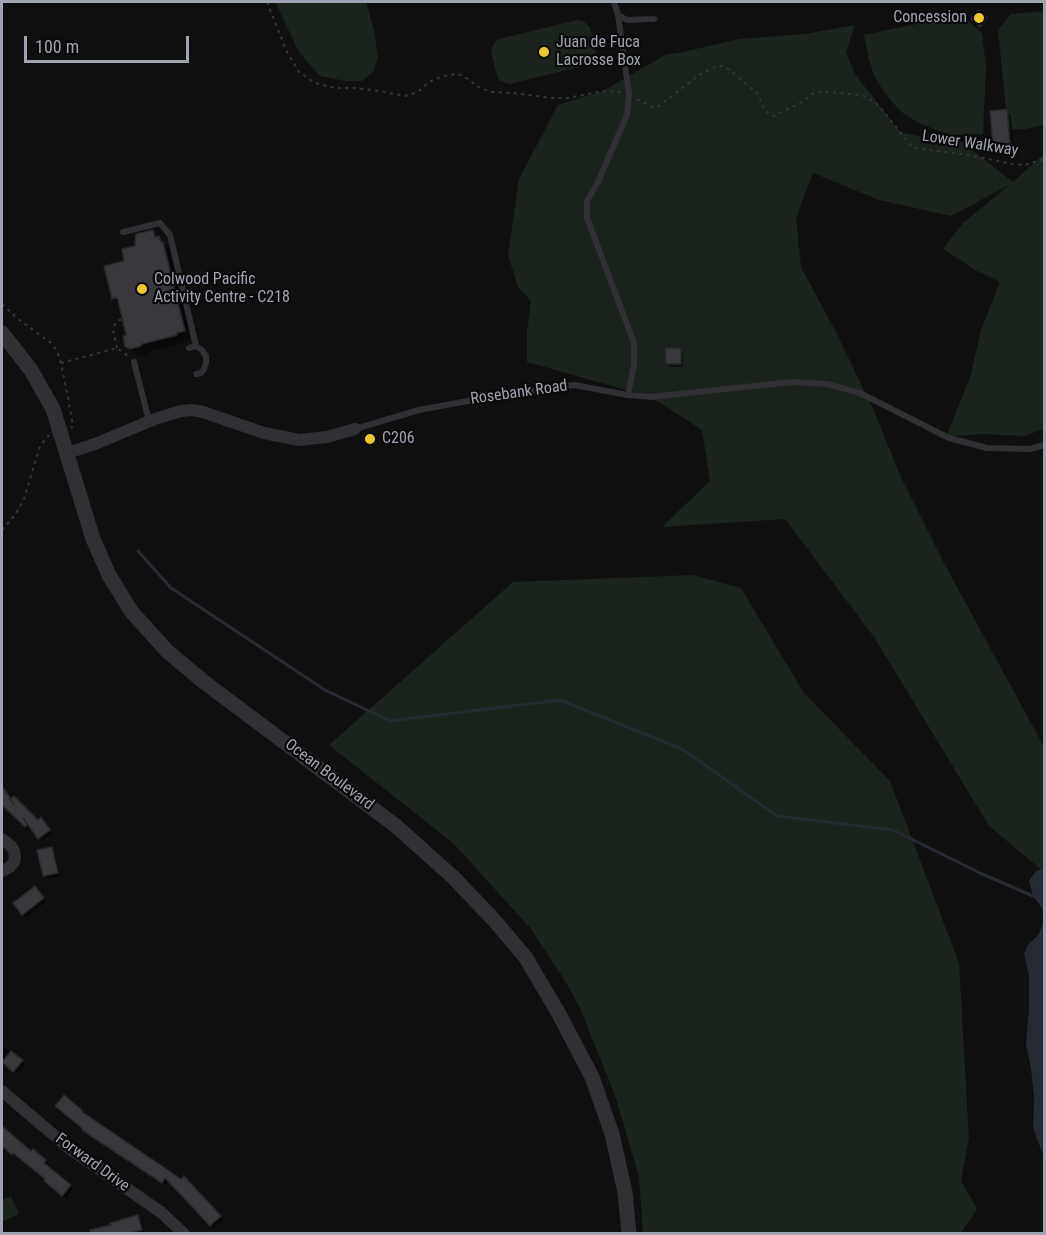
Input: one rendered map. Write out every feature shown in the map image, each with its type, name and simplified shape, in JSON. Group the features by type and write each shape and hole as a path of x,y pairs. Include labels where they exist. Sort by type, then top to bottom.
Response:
{"street":[{"name":"Ocean Boulevard","path":"2,333 31,370 53,409 93,539 109,575 131,611 167,651 204,682 396,826 453,877 494,920 525,958 559,1014 591,1077 612,1134 625,1192 629,1233"},
{"name":"Rosebank Road","path":"67,453 149,421 192,410 264,433 299,440 327,437 355,429"},
{"path":"2,839 11,846 15,857 10,867 2,871"},
{"name":"Forward Drive","path":"3,1094 69,1148 162,1213 184,1233"}],"lane":[{"path":"614,2 618,15 629,94 627,115 598,182 587,201 587,218 634,343 634,364 628,395"},
{"path":"618,15 627,20 654,19"},
{"path":"123,232 160,223 170,235 193,347 202,350 206,356 206,363 201,373 196,374"},
{"path":"134,362 149,421"},
{"name":"Rosebank Road","path":"355,429 419,410 574,385 651,397 792,382 827,384 860,393 949,438 987,448 1030,449 1044,445"}],"path":[{"name":"Lower Walkway","path":"267,2 286,51 298,72 315,83 335,88 373,90 405,96 418,92 429,82 456,74 492,92 568,98 603,91 616,91 629,94 652,108 659,106 699,75 714,67 722,66 758,94 765,111 774,116 804,101 815,92 862,95 877,104 913,148 968,155 1012,164 1025,165 1044,159"},
{"path":"2,304 51,343 57,351 73,426 70,429 48,435 40,446 24,499 15,515 2,530"},
{"path":"122,318 113,330 117,348 134,362"},
{"path":"61,363 117,348"}],"shaded area":[{"path":"275,2 366,2 374,30 378,58 373,72 362,81 346,81 320,76 299,52"},
{"path":"1044,11 1044,125 1008,130 998,30 1011,14"},
{"path":"963,16 982,33 986,66 983,134 953,135 1013,182 1044,154 1044,429 1024,436 982,434 946,437 970,378 981,330 1000,282 977,271 943,249 962,224 1009,185 951,216 879,200 813,173 796,218 801,267 838,336 874,411 901,477 944,563 1044,747 1044,872 989,826 874,637 785,519 662,527 710,481 702,430 651,397 527,362 527,333 531,301 518,287 508,255 519,179 558,105 603,91 665,55 739,39 804,34 855,25 846,52 855,74 900,132 923,137 949,135 919,123 904,114 892,102 874,75 864,35"},
{"name":"Juan de Fuca Lacrosse Box","path":"577,20 583,21 590,27 596,52 593,62 510,84 500,81 491,51 495,42 499,39"},
{"path":"693,575 741,588 804,693 890,781 959,963 969,1138 961,1181 977,1209 961,1233 643,1233 639,1177 616,1098 580,1008 567,984 531,929 454,844 329,745 513,582"},
{"path":"1044,870 1044,918 1042,908 1033,896 1029,881 1035,872"},
{"path":"1044,921 1044,1157 1033,1128 1034,1097 1026,1044 1029,975 1024,954 1028,945 1039,934"},
{"path":"11,1196 19,1214 2,1222 2,1200"}],"building":[{"name":"Concession","path":"978,10 987,18 980,27 971,19"},
{"path":"1007,109 1010,144 993,145 990,111"},
{"name":"Colwood Pacific Activity Centre - C218","path":"153,230 155,237 159,236 163,242 185,331 130,349 125,346 123,336 126,335 118,300 112,299 104,266 124,261 122,249 135,246 136,234"},
{"path":"665,348 681,348 681,364 666,364"},
{"path":"2,786 10,799 14,796 38,820 41,817 50,830 38,839 28,825 25,827 2,805"},
{"path":"52,847 58,873 43,876 37,850"},
{"path":"35,886 44,898 22,915 13,903"},
{"path":"11,1051 23,1060 13,1072 2,1062"},
{"path":"64,1095 81,1111 181,1179 184,1176 221,1216 210,1226 165,1178 162,1183 82,1130 55,1106"},
{"path":"2,1126 31,1151 33,1149 46,1160 44,1163 71,1185 62,1196 44,1181 45,1179 2,1146"},
{"path":"138,1215 142,1230 128,1233 90,1233 90,1230"}],"waterway":[{"path":"138,551 171,588 325,690 390,721 560,700 682,749 777,816 893,830 1033,896"}],"place":[{"name":"Concession","path":"979,18"},
{"name":"Juan de Fuca Lacrosse Box","path":"544,52"},
{"name":"Colwood Pacific Activity Centre - C218","path":"142,289"},
{"name":"C206","path":"370,439"}]}
